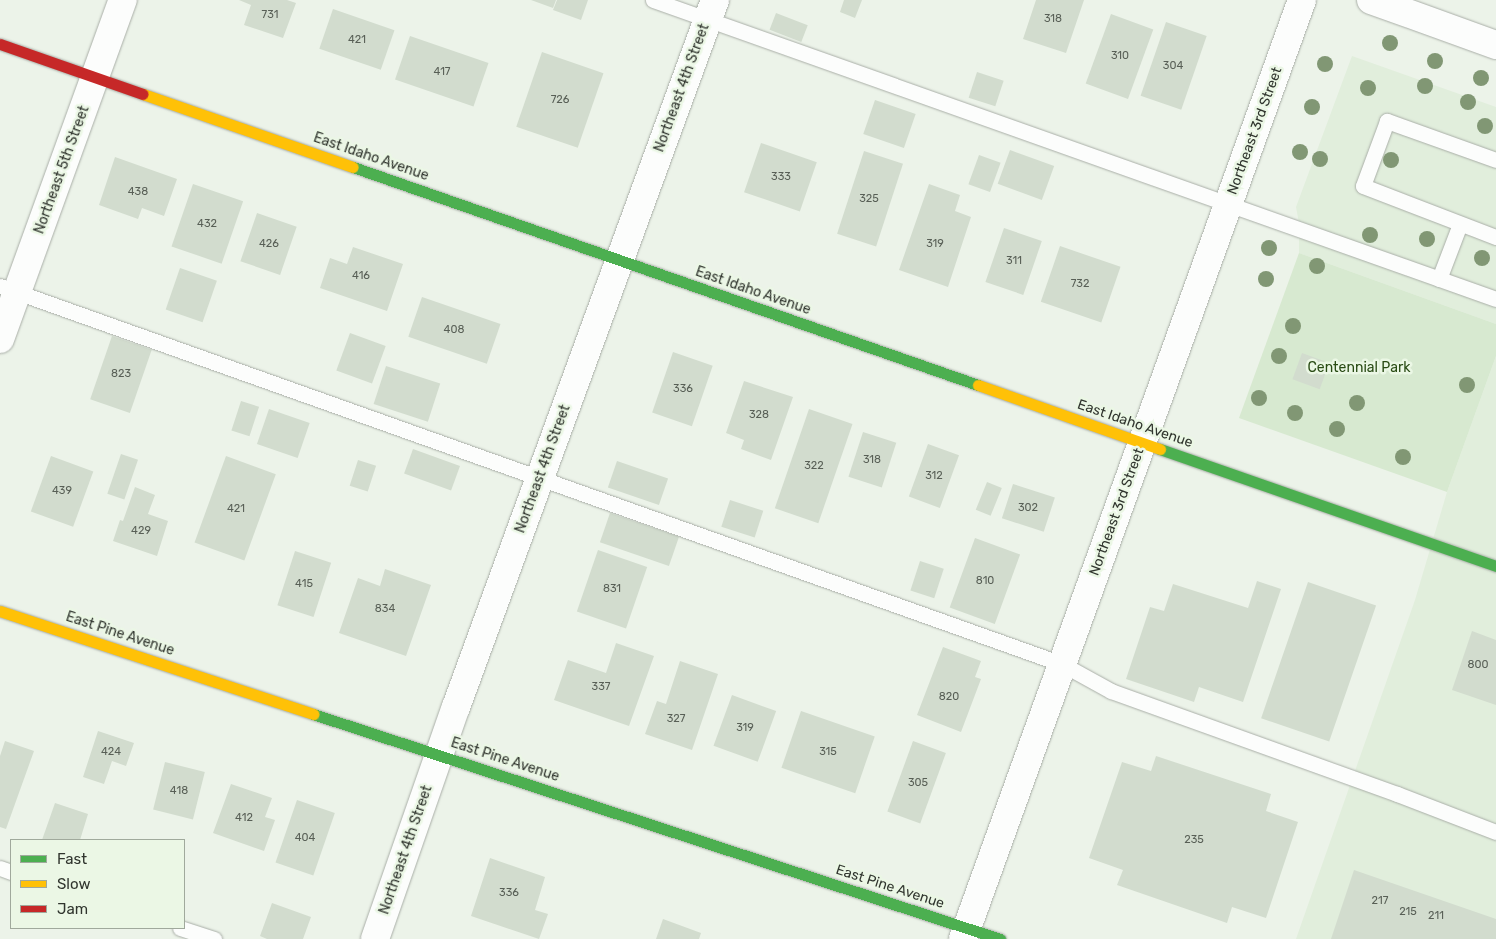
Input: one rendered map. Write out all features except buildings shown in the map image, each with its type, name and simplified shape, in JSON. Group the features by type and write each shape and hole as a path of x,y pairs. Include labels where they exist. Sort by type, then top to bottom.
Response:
{"street":[{"name":"Northeast 5th Street","path":"0,339 9,289 96,77 123,0"},
{"name":"Northeast 3rd Street","path":"965,933 1302,0"},
{"path":"1371,0 1496,45"},
{"name":"Northeast 4th Street","path":"375,939 439,754 711,10"},
{"name":"East Idaho Avenue","path":"0,44 1496,566"},
{"name":"East Pine Avenue","path":"0,611 439,754 965,933 1000,939"}],"lane":[{"path":"653,0 711,10 1228,204 1496,299"},
{"path":"1496,160 1387,121 1363,186 1496,237"},
{"path":"1439,279 1460,224"},
{"path":"9,289 1062,664 1110,691 1397,794 1496,832"},
{"path":"183,929 214,939"}],"shaded area":[{"path":"1352,56 1496,107 1496,324 1299,253 1299,223 1296,207"},
{"path":"1496,356 1496,939 1296,939 1415,600 1447,492"}],"green space":[{"name":"Centennial Park","path":"1299,253 1496,324 1496,356 1447,492 1239,418"}],"traffic: fast":[{"path":"353,167 978,385"},
{"path":"1160,449 1496,566"},
{"path":"313,714 1000,939"}],"traffic: slow":[{"path":"143,94 353,167"},
{"path":"978,385 1160,449"},
{"path":"0,611 313,714"}],"traffic: jam":[{"path":"0,44 143,94"}]}
